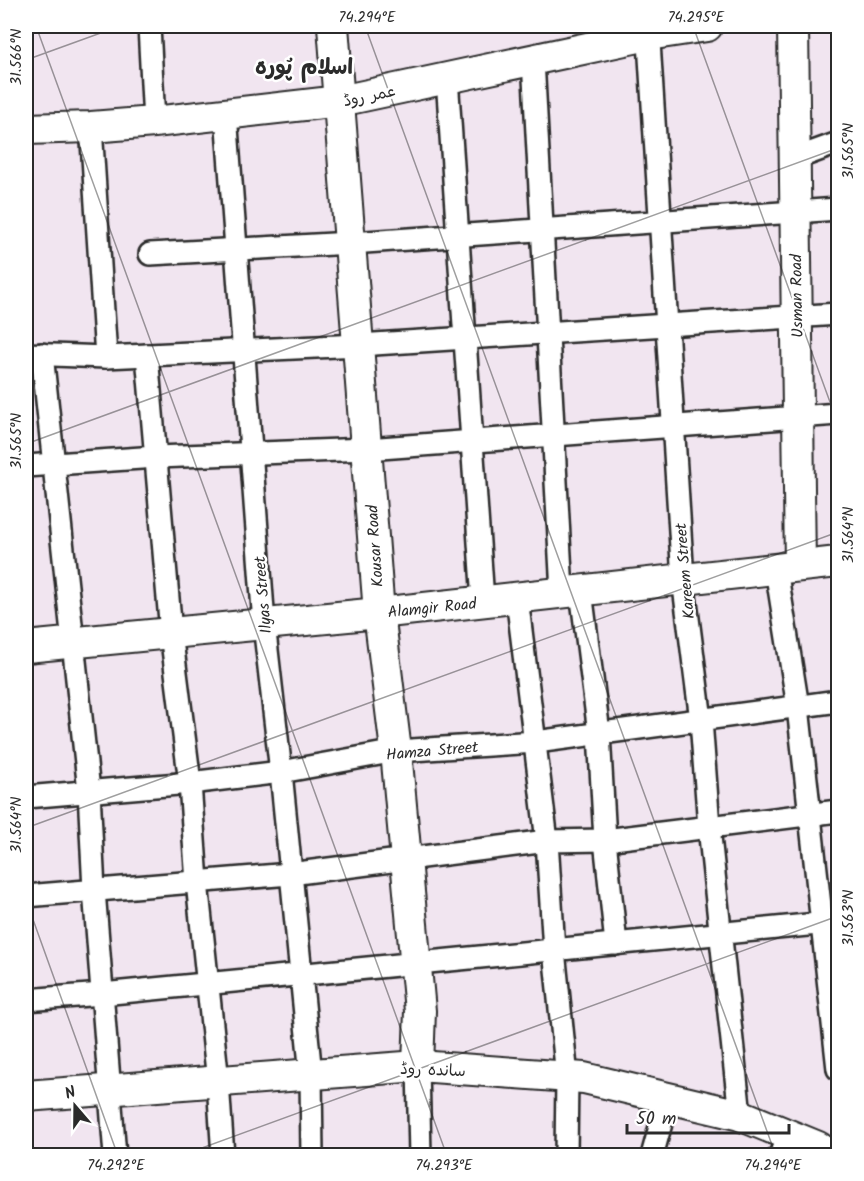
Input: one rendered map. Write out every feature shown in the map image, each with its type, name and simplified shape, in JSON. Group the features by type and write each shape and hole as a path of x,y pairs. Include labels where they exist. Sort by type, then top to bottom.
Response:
{"street":[{"path":"149,26 154,122"},
{"name":"Kousar Road","path":"333,26 380,613 396,751 420,1011 418,1066"},
{"name":"عمر روڈ","path":"26,129 154,122 340,101 533,60 648,30 707,26"},
{"name":"Usman Road","path":"788,568 798,418 793,26"},
{"name":"Kareem Street","path":"648,30 682,579 701,720 709,827 740,1115"},
{"path":"533,60 554,435 571,592 599,734 616,944"},
{"path":"447,78 483,601"},
{"name":"Ilyas Street","path":"226,114 264,624 311,1075 312,1155"},
{"path":"91,127 106,357"},
{"path":"794,159 838,142"},
{"path":"150,254 458,236 838,208"},
{"path":"115,1155 94,890 89,791 74,642 54,464 34,354 106,357 358,345 838,314"},
{"path":"147,355 171,633 190,783 223,1155"},
{"path":"26,466 156,457 367,449 838,414"},
{"name":"Alamgir Road","path":"26,647 380,613 838,562"},
{"path":"788,568 798,707 809,814 831,923 838,1069"},
{"path":"517,598 547,841 554,950 567,1077 566,1155"},
{"name":"Hamza Street","path":"26,796 190,783 281,772 396,751 536,742 838,701"},
{"path":"26,896 290,874 407,861 547,841 606,840 838,810"},
{"path":"26,1000 831,923"},
{"path":"418,1066 420,1155"},
{"name":"ساندہ روڈ","path":"26,1096 418,1066 584,1078 740,1115 784,1146 818,1147 829,1155"},
{"path":"652,1155 668,1098"}],"district":[{"name":"اسلام پُورہ","path":"304,66"}]}
